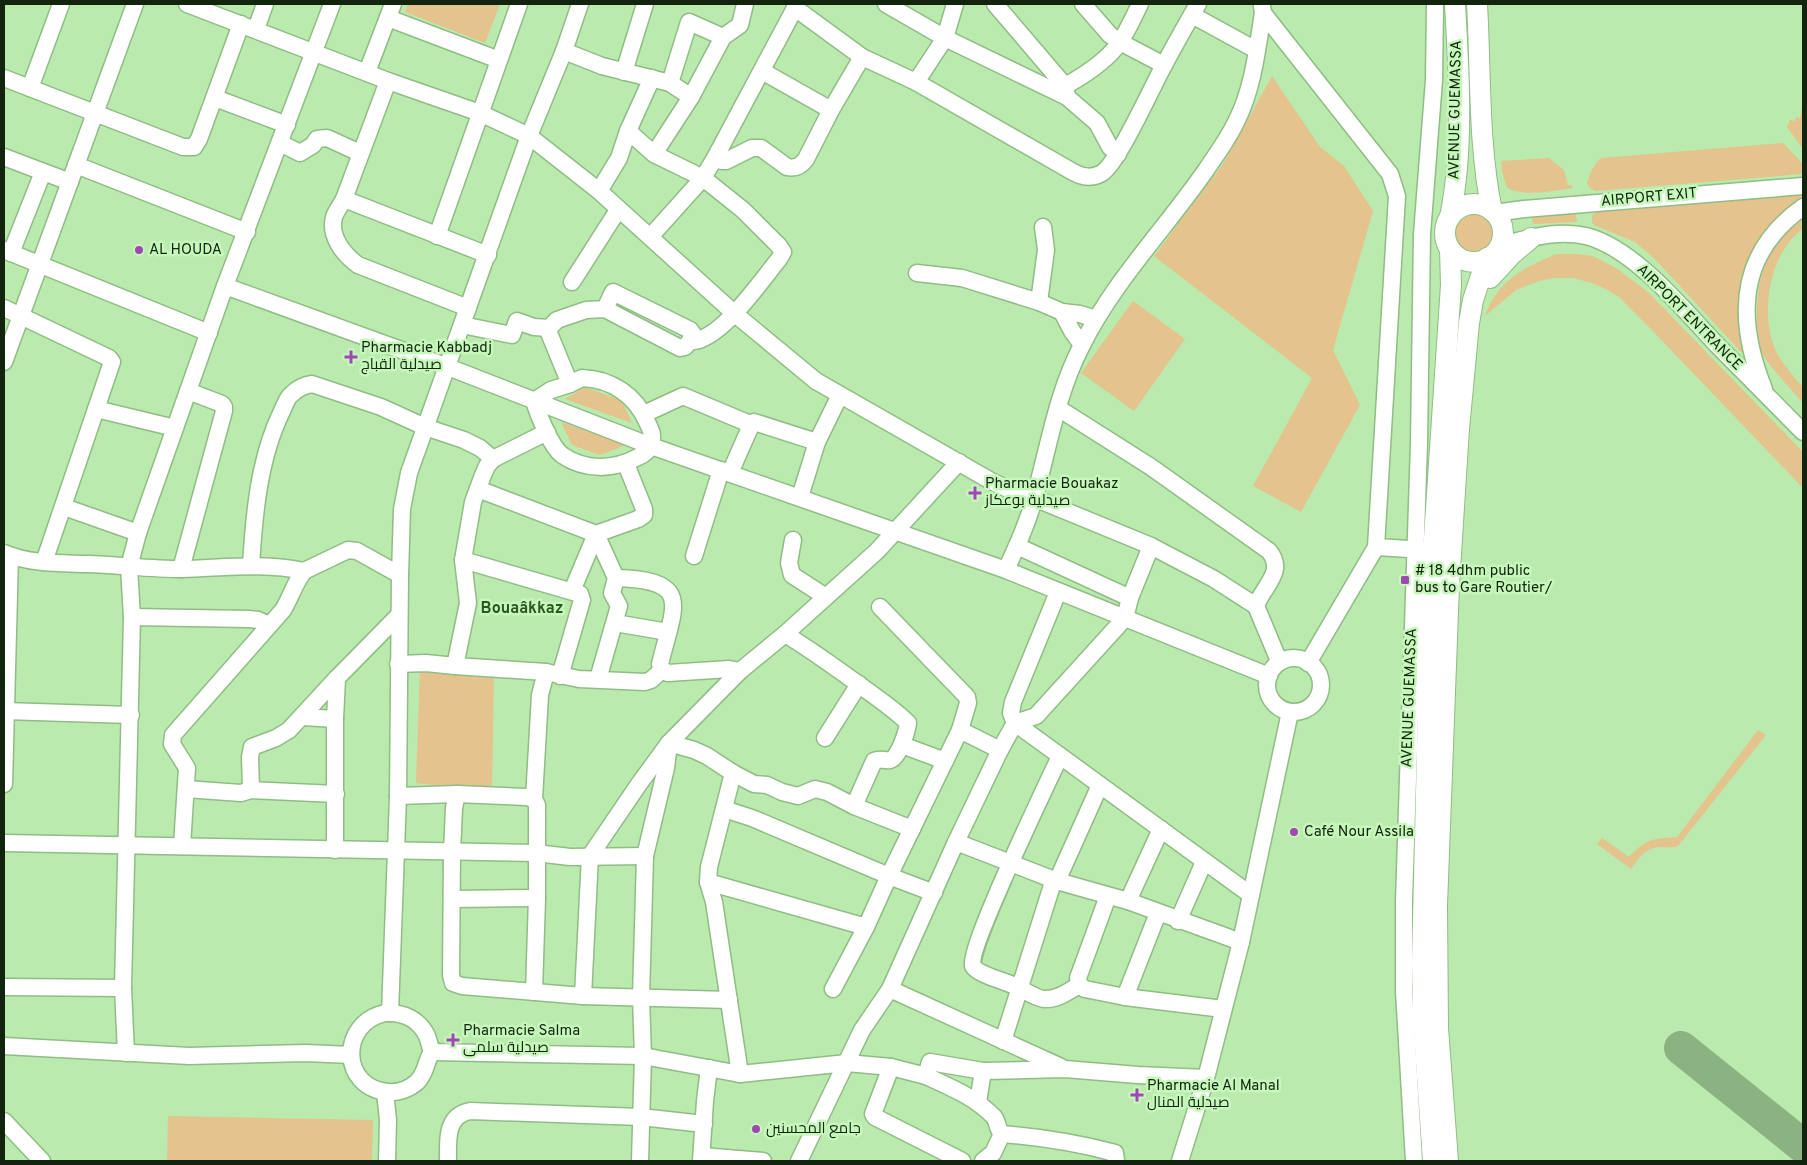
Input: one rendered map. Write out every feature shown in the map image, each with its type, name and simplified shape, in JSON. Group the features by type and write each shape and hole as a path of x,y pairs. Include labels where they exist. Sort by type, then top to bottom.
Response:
{"main road":[{"name":"AVENUE GUEMASSA","path":"1450,217 1457,173 1458,149 1458,49 1455,4"},
{"name":"AVENUE GUEMASSA","path":"1477,4 1483,141 1486,174 1493,212"},
{"path":"1470,205 1481,206 1493,212 1502,226 1502,234 1494,252 1476,262 1465,261 1455,255 1450,249 1445,233 1450,217 1459,209 1470,205"},
{"path":"1473,300 1498,268 1531,238"},
{"name":"AVENUE GUEMASSA","path":"1432,1161 1422,962 1430,613 1451,285 1450,249"},
{"name":"AVENUE GUEMASSA","path":"1448,1161 1438,1028 1433,550 1459,428 1468,323 1473,300 1494,252"}],"street":[{"path":"30,88 61,4"},
{"path":"4,362 135,4"},
{"path":"187,4 206,7 248,26 388,81 480,113 529,136 599,191 735,314 816,381 1018,494 1034,498 1151,546 1214,579 1256,606 1279,662"},
{"path":"4,78 190,148 197,144 215,98 248,26 265,4"},
{"path":"126,1054 123,988 131,715 132,617 129,567 138,533 225,286 332,4"},
{"path":"437,236 520,4"},
{"path":"390,1012 398,796 400,575 405,490 425,428 529,136 564,51 580,4"},
{"path":"624,72 645,4"},
{"path":"654,154 691,98 723,37 740,25 745,4"},
{"path":"886,4 945,38 1066,91"},
{"path":"916,82 945,38 955,4"},
{"path":"995,4 1066,91 1097,123 1110,147 1118,154"},
{"path":"1083,4 1105,29 1120,42 1164,65"},
{"path":"1066,91 1110,54 1120,42 1140,4"},
{"name":"AVENUE GUEMASSA","path":"1414,1161 1404,991 1406,802 1433,550 1422,234 1434,80 1435,4"},
{"path":"650,237 703,178 762,71 795,6 862,57 916,82 1078,175 1088,177 1102,173 1118,154 1195,9 1256,50"},
{"path":"1006,570 1017,546 1034,498 1064,384 1082,344 1109,298 1185,200 1236,124 1244,106 1252,76 1262,8"},
{"path":"1262,8 1390,174 1397,196 1376,547 1308,663"},
{"path":"367,72 390,11 499,60"},
{"path":"670,83 689,22 723,37"},
{"path":"564,51 624,72 670,83 691,98"},
{"path":"716,156 722,161 726,161 752,148 761,148 787,167 797,167 806,159 831,110 862,57"},
{"path":"762,71 831,110"},
{"path":"599,191 618,158 652,78"},
{"path":"388,81 344,199 335,215 333,224 334,234 339,246 351,260 358,264 468,308"},
{"path":"215,98 287,125"},
{"path":"462,325 512,335 517,321 534,327 549,328 557,320 579,312 605,309 613,292 690,330 693,334 690,342 701,340 711,334 735,314 783,252 743,210 703,178 654,154 628,131"},
{"path":"280,143 300,153 313,145 316,139 327,138 360,153"},
{"path":"4,157 70,182"},
{"path":"76,165 246,232"},
{"path":"43,172 8,251 209,333"},
{"name":"AIRPORT EXIT","path":"1493,212 1803,186"},
{"path":"344,199 488,255"},
{"path":"1767,396 1757,373 1749,341 1746,314 1751,272 1772,235 1783,222 1803,207"},
{"path":"572,282 618,210"},
{"path":"1039,302 1046,250 1043,227"},
{"name":"AIRPORT ENTRANCE","path":"1494,252 1531,238 1564,234 1587,236 1609,245 1648,273 1803,432"},
{"path":"917,273 962,278 1039,302 1062,312 1096,318"},
{"path":"225,286 448,367 651,446 1006,570 1269,676"},
{"path":"4,308 22,315 111,360 112,365 44,562"},
{"path":"1062,312 1072,331 1082,344"},
{"path":"549,328 551,339 570,384"},
{"path":"582,378 593,378 623,390 632,397 644,414 652,433 651,446 644,454 626,464 608,468 578,463 561,454 547,432 534,401 551,390 582,378"},
{"path":"251,566 256,505 275,425 290,394 305,385 312,384 381,407 425,428 472,444 493,459"},
{"path":"180,569 224,411 222,404 188,391"},
{"path":"800,497 817,442 840,395"},
{"path":"644,414 683,396 750,424 754,422 817,442"},
{"path":"1058,408 1151,467 1269,551 1274,558 1276,566 1256,606"},
{"path":"96,410 175,428"},
{"path":"694,556 726,471 750,424"},
{"path":"455,666 468,603 464,560 473,502 487,466 493,459 547,432"},
{"path":"583,996 590,856 639,784 669,743 740,671 878,552 959,462"},
{"path":"478,489 596,534 638,519 644,515 644,509 626,464"},
{"path":"64,507 138,533"},
{"path":"596,534 616,578 612,593 619,606 598,679"},
{"path":"572,592 596,534"},
{"path":"793,540 789,564 792,575 826,597"},
{"path":"1017,546 1130,598"},
{"path":"799,1161 862,1030 890,989 956,842 1015,723 1036,716 1125,618 1130,598 1151,546"},
{"path":"1376,547 1433,550"},
{"path":"182,846 187,768 172,744 173,735 283,610 288,602 292,588 304,571 348,550 357,552 400,575"},
{"path":"4,784 7,554 21,559 44,562 129,567 180,569 251,566 287,567 304,571"},
{"path":"464,560 580,594 582,600 553,674 540,695 534,799 537,805 534,992"},
{"path":"616,578 634,578 654,582 664,586 670,592 674,607 660,664 662,670 668,673 729,669 740,671"},
{"path":"1058,592 1013,702 1011,712 1015,723 1251,895"},
{"path":"833,989 866,927 960,730 968,703 967,697 880,607"},
{"path":"251,790 250,757 252,746 276,738 289,730 399,615"},
{"path":"132,617 250,619 269,625"},
{"path":"615,623 668,632"},
{"path":"785,634 816,653 900,714 908,722 902,745 892,760 882,759 874,761 854,806"},
{"path":"1297,658 1308,663 1315,668 1319,675 1320,691 1318,699 1306,709 1298,712 1281,709 1269,695 1267,685 1269,676 1279,662 1297,658"},
{"path":"398,664 426,663 553,674 579,679 645,682 651,680 662,670"},
{"path":"335,850 335,719 337,678"},
{"path":"825,738 859,684"},
{"path":"5,711 131,715"},
{"path":"1180,1161 1206,1078 1241,942 1290,712"},
{"path":"303,717 335,719"},
{"path":"960,730 1000,750"},
{"path":"669,743 707,756 754,784 767,785 782,792 798,796 815,789 827,792 854,806 912,829"},
{"path":"640,1161 643,1056 641,997 645,856 666,768 669,743"},
{"path":"902,745 945,761"},
{"path":"1060,756 980,934 972,958 977,972 1020,987 1043,999 1060,996 1079,985"},
{"path":"733,773 709,868 708,882 714,902 740,1074"},
{"path":"1004,1040 1056,880 1100,785"},
{"path":"186,789 241,793 251,790 336,794"},
{"path":"398,796 457,794 527,797 534,799"},
{"path":"457,794 454,808 452,852 451,975 454,983 462,986 583,996 729,1000"},
{"path":"724,809 752,818 889,876 934,892"},
{"path":"1128,902 1161,829"},
{"path":"956,842 1056,880 1128,902 1241,942"},
{"path":"4,843 536,853 570,856 645,856"},
{"path":"1178,921 1204,862"},
{"path":"708,882 866,927"},
{"path":"1108,896 1078,978 1079,985 1085,989 1125,997 1223,1009"},
{"path":"452,899 537,898"},
{"path":"1125,997 1158,913"},
{"path":"4,987 123,988"},
{"path":"890,989 1065,1069"},
{"path":"390,1012 407,1016 418,1023 426,1034 432,1052 425,1072 417,1082 402,1090 385,1092 372,1088 361,1079 354,1068 351,1055 354,1038 363,1024 373,1016 390,1012"},
{"path":"4,1046 189,1056 306,1053 351,1055"},
{"path":"432,1052 643,1056 740,1074 847,1063 890,1068 926,1076 978,1102 996,1119 999,1132 1002,1134 1078,1144 1104,1150 1115,1153 1116,1161"},
{"path":"926,1076 930,1062 983,1071 1065,1069 1206,1078"},
{"path":"709,1068 702,1159 763,1161"},
{"path":"890,1068 874,1114 875,1117 962,1161"},
{"path":"978,1102 983,1071"},
{"path":"385,1092 388,1120 387,1161"},
{"path":"448,1161 450,1126 457,1116 466,1112 642,1118 704,1124"},
{"path":"4,1121 42,1161"},
{"path":"982,1161 993,1153 1002,1134"}],"shaded area":[{"path":"408,4 500,4 485,43 405,12"},
{"path":"1272,76 1320,147 1344,166 1373,211 1333,350 1360,405 1301,512 1253,486 1312,378 1154,256 1223,164"},
{"path":"1803,101 1803,149 1787,127 1790,120 1795,121 1796,117 1800,118"},
{"path":"1783,143 1802,163 1803,174 1595,191 1587,184 1592,170 1601,158"},
{"path":"1549,158 1564,170 1568,185 1572,185 1572,188 1530,193 1507,188 1501,161"},
{"path":"1803,192 1803,197 1766,232 1757,245 1744,274 1740,315 1744,342 1743,352 1654,258 1635,242 1594,225 1592,222 1592,216 1597,211"},
{"path":"1574,209 1576,222 1533,224 1531,213"},
{"path":"1474,212 1489,218 1495,233 1489,248 1474,254 1459,248 1453,233 1459,218"},
{"path":"1803,216 1803,229 1791,239 1775,268 1770,285 1768,320 1776,351 1803,387 1803,403 1776,373 1760,349 1757,332 1757,303 1766,262 1781,238"},
{"path":"1557,254 1593,256 1616,268 1648,292 1803,452 1803,488 1648,326 1619,297 1608,290 1573,278 1553,278 1516,290 1485,316 1497,293 1514,276 1534,264"},
{"path":"1133,301 1185,339 1134,411 1081,373"},
{"path":"585,387 622,401 632,423 565,399"},
{"path":"561,422 626,445 600,455 572,445"},
{"path":"420,667 494,670 492,788 450,787 416,783"},
{"path":"1758,730 1766,735 1678,846 1651,849 1631,869 1597,844 1602,838 1629,857 1650,841 1677,837"},
{"path":"168,1116 373,1120 372,1161 167,1161"}],"taxiway":[{"path":"1681,1048 1803,1146"}],"place":[{"name":"AL HOUDA","path":"139,250"},
{"name":"Pharmacie Kabbadj صيدلية القباج","path":"351,357"},
{"name":"Pharmacie Bouakaz صيدلية بوعكاز","path":"975,493"},
{"name":"# 18 4dhm public bus to Gare Routier/","path":"1405,580"},
{"name":"Café Nour Assila","path":"1294,832"},
{"name":"Pharmacie Salma صيدلية سلمى","path":"453,1040"},
{"name":"Pharmacie Al Manal صيدلية المنال","path":"1137,1095"},
{"name":"جامع المحسنين","path":"756,1129"}],"district":[{"name":"Bouaâkkaz","path":"522,609"}]}
